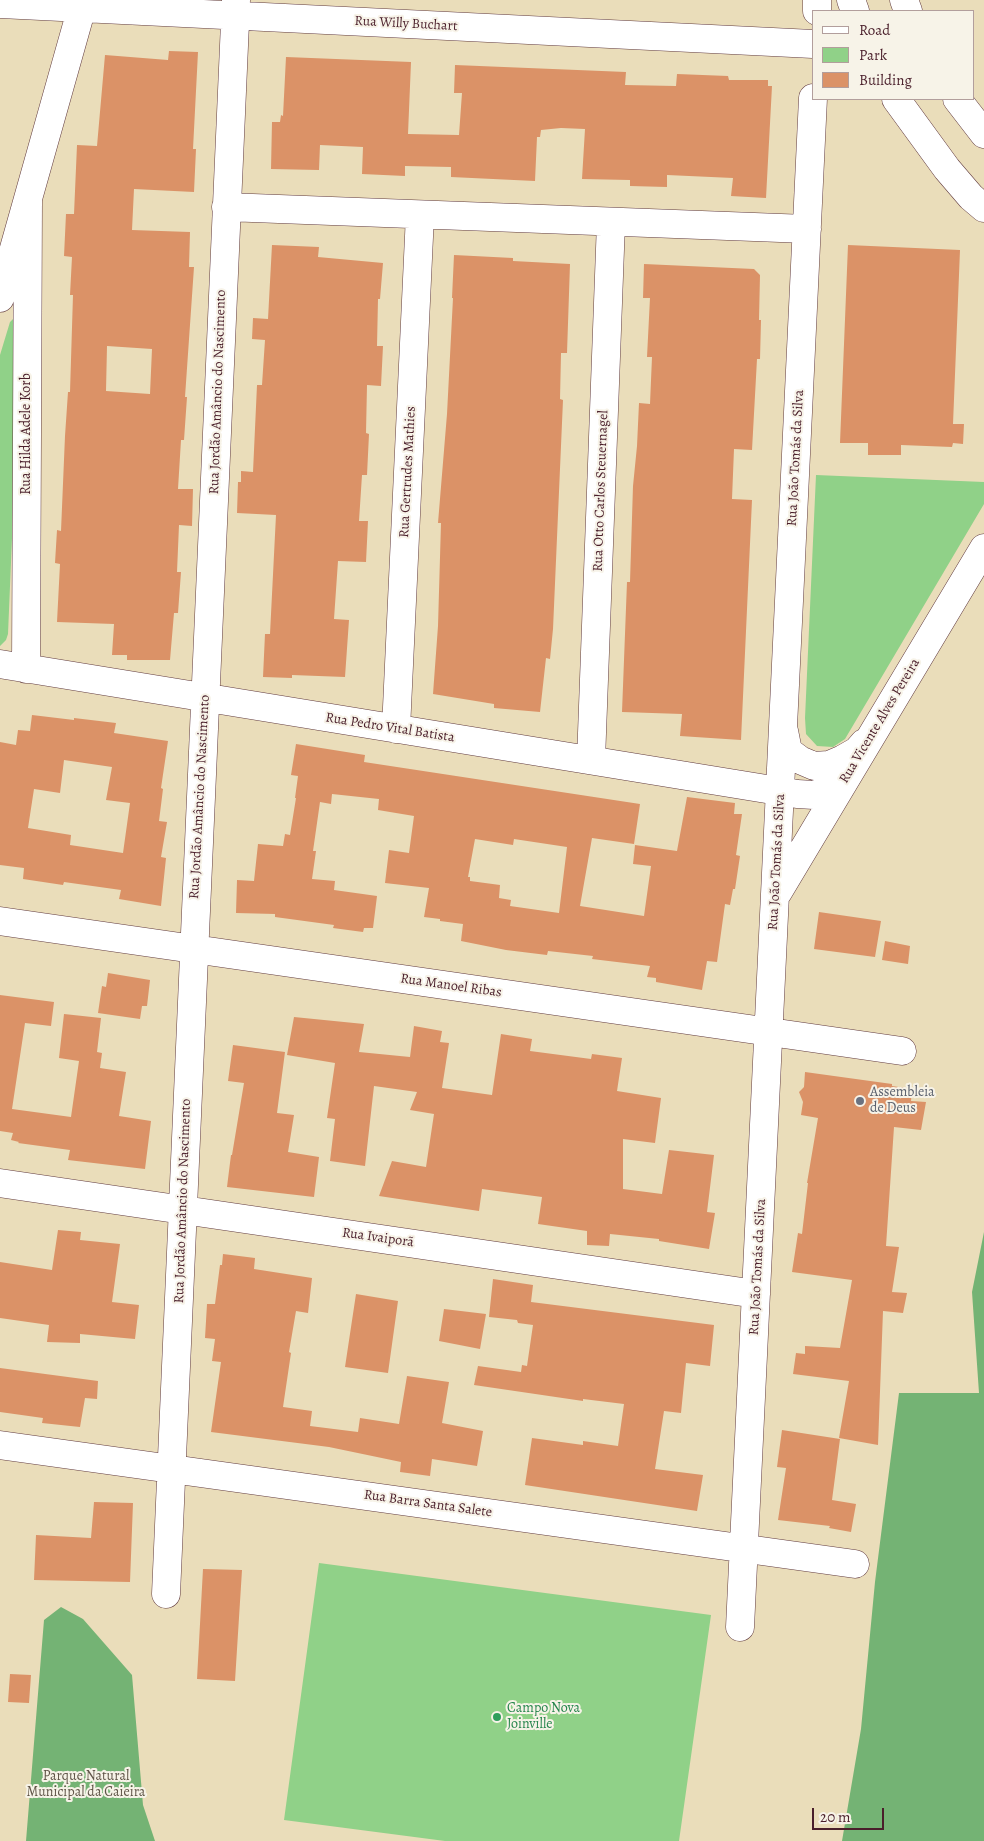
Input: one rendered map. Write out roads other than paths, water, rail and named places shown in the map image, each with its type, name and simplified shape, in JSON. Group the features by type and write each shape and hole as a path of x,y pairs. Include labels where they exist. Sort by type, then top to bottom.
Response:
{"street":[{"name":"Rua Willy Buchart","path":"0,4 235,8 812,44"},
{"path":"0,298 83,4"},
{"name":"Rua Jordão Amâncio do Nascimento","path":"166,1594 235,8"},
{"name":"Rua João Tomás da Silva","path":"740,1627 813,100"},
{"path":"897,100 947,169 971,197 984,208"},
{"path":"958,100 984,134"},
{"name":"Rua Hilda Adele Korb","path":"26,668 28,200"},
{"path":"226,207 807,229"},
{"name":"Rua Gertrudes Mathies","path":"396,729 420,215"},
{"name":"Rua Otto Carlos Steuernagel","path":"591,760 611,222"},
{"name":"Rua Vicente Alves Pereira","path":"776,895 984,548"},
{"name":"Rua Pedro Vital Batista","path":"0,664 781,791 814,795 831,790 845,779"},
{"path":"784,730 788,750 800,760 814,766 829,765 843,759 857,751 871,735"},
{"name":"Rua Manoel Ribas","path":"0,921 902,1051"},
{"name":"Rua Ivaiporã","path":"0,1183 756,1294"},
{"name":"Rua Barra Santa Salete","path":"0,1445 855,1564"}],"place":[{"name":"Assembleia de Deus","path":"860,1101"},
{"name":"Campo Nova Joinville","path":"497,1717"}],"park label":[{"name":"Parque Natural Municipal da Caieira","path":"86,1785"}]}
